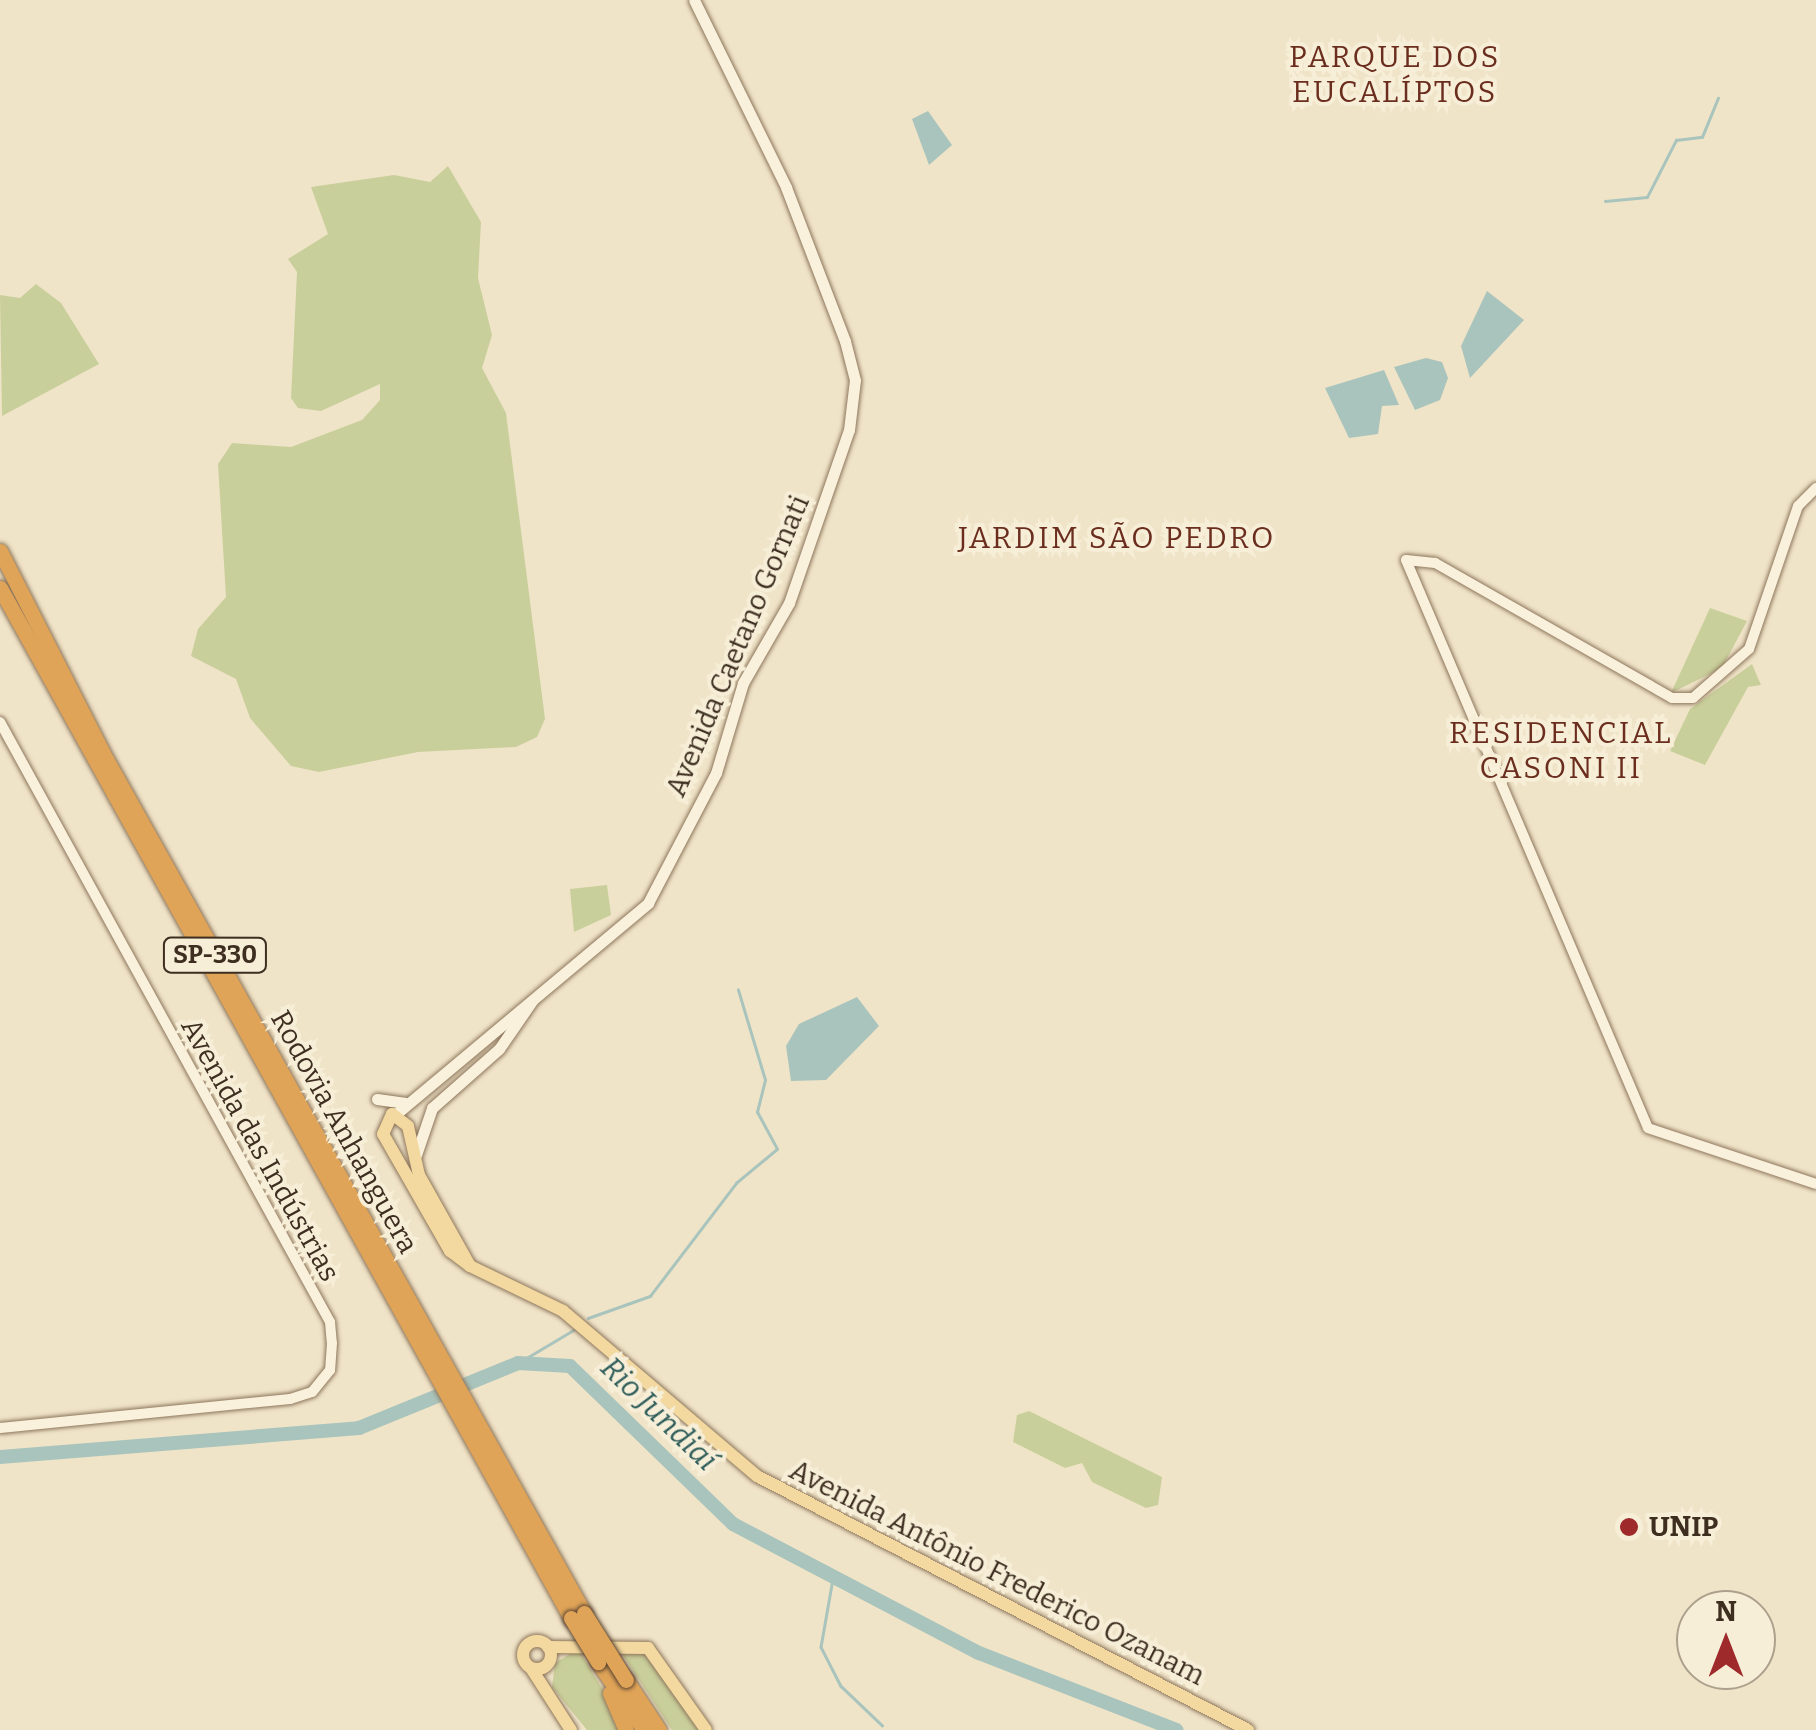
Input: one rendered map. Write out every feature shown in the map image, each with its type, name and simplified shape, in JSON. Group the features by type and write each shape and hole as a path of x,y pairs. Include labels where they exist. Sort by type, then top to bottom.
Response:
{"highway":[{"name":"Rodovia Anhanguera","path":"0,551 106,760 432,1358"},
{"name":"Rodovia Anhanguera","path":"0,588 578,1615 598,1662 644,1730"},
{"name":"Rodovia Anhanguera","path":"578,1615 658,1730"},
{"path":"598,1662 626,1730"}],"main road":[{"name":"Avenida Caetano Gornati","path":"401,1108 539,989 648,904 716,773 743,684 789,603 855,407 852,361 786,187 694,0"},
{"path":"416,1155 432,1108 499,1049 539,989"},
{"path":"488,1032 499,1049"},
{"path":"377,1100 401,1108"},
{"path":"401,1108 383,1120 382,1134 428,1203"},
{"path":"401,1108 428,1203"},
{"path":"395,1156 416,1155"},
{"name":"Avenida Antônio Frederico Ozanam","path":"428,1203 470,1266 579,1324 701,1435 802,1504 1248,1730"},
{"path":"570,1730 548,1698 544,1660 570,1646 648,1648 706,1730"}],"street":[{"path":"1813,488 1750,649 1683,700 1434,564 1406,560 1648,1128 1816,1184"},
{"name":"Avenida das Indústrias","path":"0,722 330,1322 330,1370 312,1392 0,1428"}],"green space":[{"path":"448,166 481,222 478,278 492,335 482,368 506,413 545,719 537,737 516,747 418,752 319,772 291,766 250,718 236,679 191,656 198,629 226,597 218,464 232,443 291,447 362,420 380,400 380,384 321,411 298,408 291,398 297,272 288,259 328,234 311,187 394,175 430,182"},
{"path":"36,284 61,303 99,364 2,416 0,295 20,298"},
{"path":"1710,608 1747,621 1722,668 1671,693"},
{"path":"1752,664 1761,685 1748,687 1705,765 1670,751 1690,709"},
{"path":"607,885 611,915 574,932 570,889"},
{"path":"1029,1411 1162,1477 1158,1505 1146,1508 1092,1482 1082,1463 1065,1468 1013,1442 1017,1415"},
{"path":"578,1649 608,1698 621,1730 587,1730 552,1687 555,1663"},
{"path":"621,1652 645,1654 700,1730 672,1730"}],"water":[{"path":"928,111 952,145 929,165 912,119"},
{"path":"1487,291 1524,320 1470,378 1461,346"},
{"path":"1426,358 1442,362 1448,378 1440,400 1415,410 1394,367"},
{"path":"1384,370 1399,405 1382,406 1378,434 1349,438 1325,388"},
{"path":"857,997 879,1026 826,1080 791,1081 786,1046 799,1024"}],"waterway":[{"path":"1605,201 1647,197 1676,140 1702,137 1718,98"},
{"path":"588,1318 650,1296 736,1183 777,1149 757,1112 765,1080 738,990"},
{"path":"518,1363 575,1329"},
{"name":"Rio Jundiaí","path":"0,1457 359,1428 518,1363 570,1366 733,1524 979,1653 1177,1730"},
{"path":"833,1579 821,1647 841,1686 882,1725"}],"place":[{"name":"UNIP","path":"1629,1527"}],"district":[{"name":"PARQUE DOS EUCALÍPTOS","path":"1395,74"},
{"name":"JARDIM SÃO PEDRO","path":"1117,538"},
{"name":"RESIDENCIAL CASONI II","path":"1561,750"}]}
